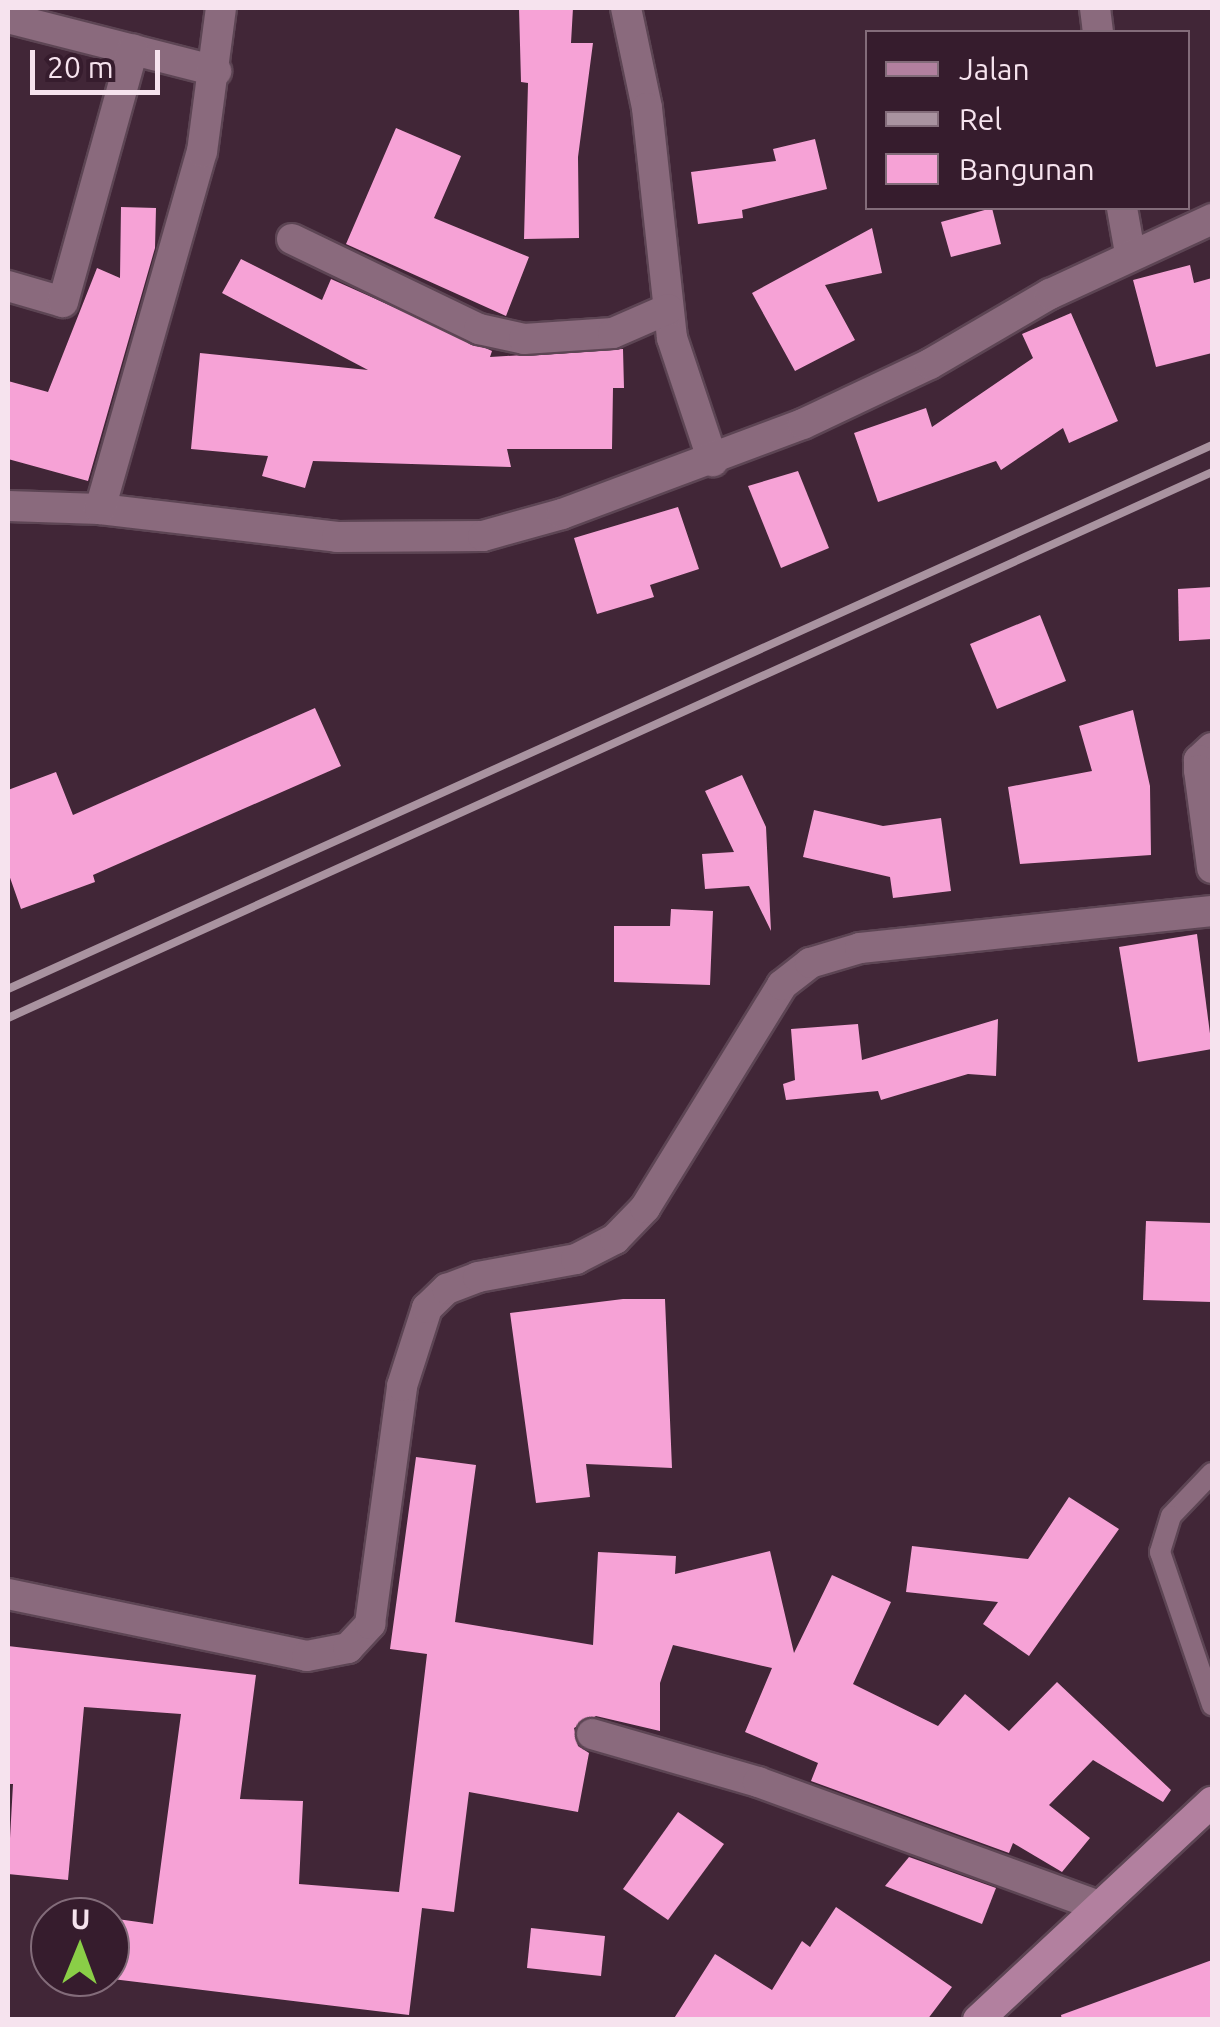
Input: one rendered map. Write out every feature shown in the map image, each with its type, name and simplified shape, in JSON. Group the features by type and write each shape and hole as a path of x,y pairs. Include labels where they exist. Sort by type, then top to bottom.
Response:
{"main road":[{"path":"978,2020 1212,1802"}],"street":[{"path":"100,509 202,152 216,72 220,8"},
{"path":"626,8 647,108 668,309 713,461"},
{"path":"8,18 216,72"},
{"path":"8,286 63,302 133,50"},
{"path":"1122,210 1130,254"},
{"path":"8,506 100,509 337,537 447,540 562,514 713,461 900,380 1130,254 1212,219"},
{"path":"292,239 479,330 524,339 613,333 668,309"},
{"path":"1212,748 1199,760 1212,868"},
{"path":"8,1594 308,1656 348,1648 370,1624 402,1386 427,1308 447,1289 478,1277 576,1259 616,1239 645,1208 782,984 810,963 860,948 1212,911"},
{"path":"592,1734 758,1782 1099,1906"}],"lane":[{"path":"1212,1473 1170,1516 1160,1552 1212,1705"}],"building":[{"path":"519,8 573,8 571,43 593,43 578,157 579,238 524,239 528,83 521,82"},
{"path":"396,128 461,156 434,218 529,257 506,316 346,244"},
{"path":"815,139 827,189 742,210 743,218 698,224 691,172 776,161 773,149"},
{"path":"121,207 156,208 155,248 88,481 8,459 8,381 48,392 97,268 120,278"},
{"path":"992,210 1001,244 951,257 941,222"},
{"path":"872,228 882,273 825,285 855,340 795,371 752,293"},
{"path":"241,259 322,300 331,279 492,351 490,357 623,349 624,388 613,388 612,449 507,449 511,467 313,461 305,488 262,476 268,456 191,449 200,353 368,370 222,293"},
{"path":"1190,265 1194,283 1212,278 1212,353 1156,367 1133,280"},
{"path":"1071,313 1118,421 1069,443 1063,428 1001,470 996,461 878,502 854,433 926,408 932,427 1033,358 1022,334"},
{"path":"798,471 829,548 781,568 748,486"},
{"path":"678,507 699,569 650,585 654,597 597,614 574,538"},
{"path":"1212,587 1212,639 1179,641 1178,589"},
{"path":"1040,615 1066,681 997,709 970,644"},
{"path":"315,708 341,766 93,875 95,882 21,909 8,872 8,790 56,772 73,815"},
{"path":"1133,710 1150,786 1151,855 1020,864 1008,787 1092,771 1079,726"},
{"path":"742,775 766,827 771,931 749,886 705,889 702,854 734,852 705,791"},
{"path":"814,810 883,826 941,818 951,891 893,898 890,877 803,857"},
{"path":"671,909 713,911 710,985 614,982 614,926 670,926"},
{"path":"1197,934 1212,1049 1138,1062 1119,947"},
{"path":"998,1019 996,1076 968,1074 881,1100 878,1091 786,1100 783,1084 795,1080 791,1029 858,1024 862,1060"},
{"path":"1146,1221 1212,1223 1212,1302 1143,1300"},
{"path":"623,1299 665,1299 672,1468 586,1464 590,1497 536,1503 510,1313"},
{"path":"416,1457 476,1465 455,1622 593,1645 598,1552 676,1556 675,1574 770,1551 794,1653 832,1575 891,1602 853,1684 938,1726 965,1694 1009,1731 1057,1682 1171,1790 1163,1802 1093,1760 1049,1805 1090,1838 1062,1872 1013,1843 1009,1853 811,1781 818,1763 745,1732 772,1668 673,1645 660,1683 660,1731 596,1716 574,1728 578,1746 589,1753 578,1812 469,1792 454,1912 422,1908 409,2015 130,1981 130,1921 153,1924 181,1714 84,1707 68,1880 8,1874 13,1784 8,1784 8,1646 256,1675 240,1799 303,1801 299,1884 399,1892 427,1654 390,1649"},
{"path":"1069,1497 1119,1529 1029,1656 983,1624 998,1602 906,1592 912,1546 1028,1559"},
{"path":"678,1812 724,1844 668,1920 623,1889"},
{"path":"909,1857 996,1888 982,1924 885,1886"},
{"path":"836,1907 952,1987 927,2020 673,2020 715,1954 772,1990 802,1941 810,1947"},
{"path":"531,1928 605,1936 601,1976 527,1968"},
{"path":"1212,1960 1212,2020 1062,2020 1061,2015"}],"railway":[{"path":"8,989 1212,445"},
{"path":"8,1018 1212,472"}]}
